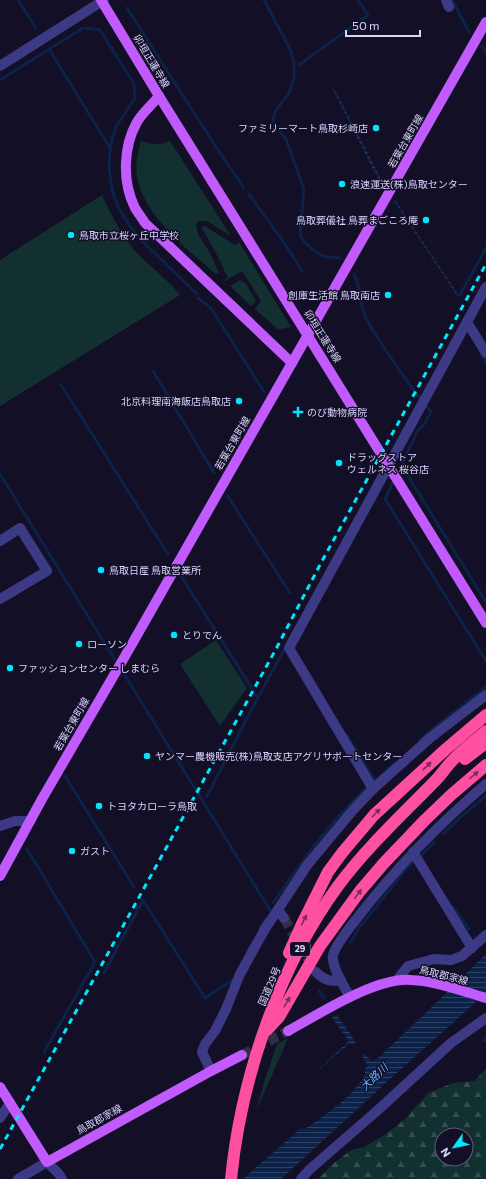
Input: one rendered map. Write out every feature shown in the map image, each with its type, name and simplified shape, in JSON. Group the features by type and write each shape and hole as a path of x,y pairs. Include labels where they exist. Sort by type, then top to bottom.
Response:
{"highway":[{"path":"265,1028 279,977 302,924 328,872 374,815 446,749 486,715"},
{"name":"国道29号","path":"231,1179 245,1099 265,1028 294,959 310,930 338,887 356,863 388,827 438,779 452,761 486,731"},
{"name":"国道29号","path":"438,779 486,743"},
{"path":"265,1028 279,1017 313,957 360,891 384,863 425,820 486,764"}],"main road":[{"name":"卯垣正蓮寺線","path":"102,0 159,96 486,623"},
{"name":"若葉台東町線","path":"0,876 486,22"},
{"path":"159,96 138,121 129,139 126,174 128,190 135,208 145,223 292,363"},
{"name":"鳥取郡家線","path":"288,1031 350,997 389,981 411,980 438,984 486,998"},
{"name":"鳥取郡家線","path":"48,1162 211,1070 242,1055"},
{"path":"0,1086 48,1162"}],"street":[{"path":"0,66 102,0"},
{"path":"373,788 289,648 486,287"},
{"path":"467,322 486,353"},
{"path":"0,541 20,528 47,571 0,599"},
{"path":"211,1070 202,1052 205,1044 215,1031 226,1009 240,974 265,929 281,914 308,864 373,788 430,738 486,695"},
{"path":"350,997 333,962 333,956 336,948 377,892 413,852 486,784"},
{"path":"0,826 15,821 30,821"},
{"path":"413,852 472,948"},
{"path":"397,980 408,966 434,959 451,960 462,956 486,935"},
{"path":"316,972 323,979 333,981 341,980"},
{"path":"300,1179 417,1076 451,1043 486,1018"},
{"path":"0,1118 10,1103"},
{"path":"18,1179 48,1162 62,1179"}],"green space":[{"path":"141,140 156,144 163,144 170,141 231,236 207,221 199,221 196,224 198,234 210,253 219,273 216,274 168,231 148,205 141,191 136,172"},
{"path":"102,195 115,221 131,246 144,260 168,281 180,295 0,406 0,260"},
{"path":"205,226 235,245 239,242 291,327 278,329 255,309 261,301 242,271 225,281 222,278 225,280 228,278 203,230 202,227"},
{"path":"240,280 246,284 256,301 251,306 230,286"},
{"path":"216,640 247,688 220,726 180,664"},
{"path":"288,1038 256,1112 277,1044"},
{"path":"486,1069 486,1179 318,1179 334,1163 351,1150 364,1147 383,1136 405,1119 428,1093 453,1083 474,1081"}],"water":[{"path":"332,88 334,88 383,183 381,184"},
{"path":"395,200 459,296 458,297 394,201"},
{"name":"大路川","path":"486,954 486,993 281,1179 243,1179 301,1128 305,1129 342,1102 359,1084 364,1075 365,1068 368,1066 362,1056 365,1054 372,1061 378,1058"},
{"path":"337,1015 356,1042 352,1045 350,1043 319,1069 349,1041 332,1018"}],"waterway":[{"path":"18,0 36,28"},
{"path":"264,0 291,51 294,64 294,79 289,93 276,110 273,118 274,123 286,139 304,189 300,235 312,249 321,255 340,258"},
{"path":"299,65 368,15 358,0"},
{"path":"452,0 469,32"},
{"path":"127,8 244,188"},
{"path":"0,80 83,28"},
{"path":"86,28 100,30 134,84 135,98 117,125 113,135 110,151 109,168 112,190 118,207 139,238 197,294"},
{"path":"482,46 486,52"},
{"path":"49,49 110,148"},
{"path":"249,194 285,244 302,271"},
{"path":"460,295 486,248"},
{"path":"354,274 358,283 363,311 370,325 419,398 431,412 425,423 417,432 397,475"},
{"path":"198,298 211,308 264,392"},
{"path":"481,354 486,362"},
{"path":"153,371 214,473"},
{"path":"61,385 168,554"},
{"path":"405,471 486,602"},
{"path":"0,474 115,660"},
{"path":"394,480 385,499 486,661"},
{"path":"227,495 290,593"},
{"path":"181,576 258,698"},
{"path":"207,796 286,646"},
{"path":"124,674 270,910"},
{"path":"419,741 486,687"},
{"path":"346,734 375,781 395,763"},
{"path":"65,776 134,887"},
{"path":"273,903 312,848 339,816 367,787"},
{"path":"443,834 486,796"},
{"path":"422,859 421,856 434,842"},
{"path":"27,849 95,962 44,1052"},
{"path":"350,943 359,928 414,861"},
{"path":"104,973 143,900 205,998 234,979"},
{"path":"452,906 469,929"},
{"path":"260,928 265,919"},
{"path":"247,952 253,941"},
{"path":"319,991 324,998"}],"tunnel":[{"path":"284,918 313,968"},
{"path":"242,1055 288,1031"}],"railway":[{"path":"0,1149 276,649 322,561 486,264"}],"place":[{"name":"ファミリーマート鳥取杉崎店","path":"376,128"},
{"name":"浪速運送(株)鳥取センター","path":"342,184"},
{"name":"鳥取葬儀社 鳥葬まごころ庵","path":"426,220"},
{"name":"鳥取市立桜ヶ丘中学校","path":"71,235"},
{"name":"創庫生活館 鳥取南店","path":"388,295"},
{"name":"北京料理南海飯店鳥取店","path":"239,401"},
{"name":"のび動物病院","path":"298,412"},
{"name":"ドラッグストア ウェルネス 桜谷店","path":"339,463"},
{"name":"鳥取日産 鳥取営業所","path":"101,570"},
{"name":"とりでん","path":"174,635"},
{"name":"ローソン","path":"79,644"},
{"name":"ファッションセンター しまむら","path":"10,668"},
{"name":"ヤンマー農機販売(株)鳥取支店アグリサポートセンター","path":"147,756"},
{"name":"トヨタカローラ鳥取","path":"99,806"},
{"name":"ガスト","path":"72,851"}]}
